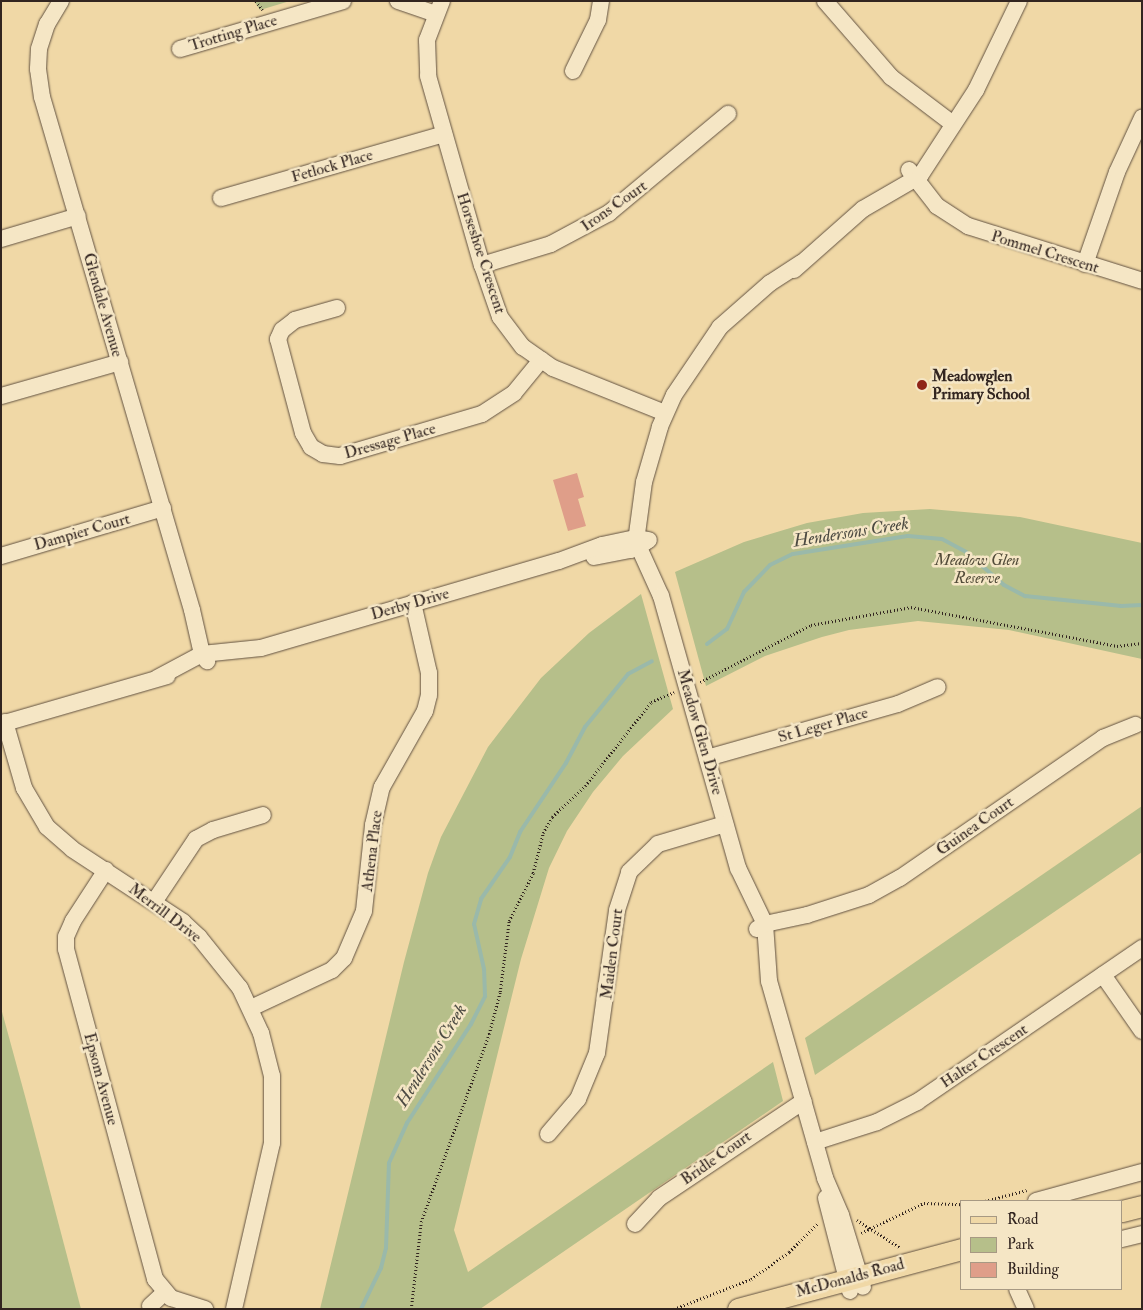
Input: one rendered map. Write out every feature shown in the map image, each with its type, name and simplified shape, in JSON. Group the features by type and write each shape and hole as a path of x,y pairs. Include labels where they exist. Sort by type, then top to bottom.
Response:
{"main road":[{"path":"1123,1211 1142,1206"},
{"name":"McDonalds Road","path":"855,1283 908,1262 960,1249"},
{"name":"McDonalds Road","path":"738,1309 783,1305 855,1283 960,1259"}],"street":[{"name":"Glendale Avenue","path":"61,1 42,37 38,69 42,97 206,656"},
{"name":"Trotting Place","path":"180,49 343,1"},
{"path":"398,1 439,8"},
{"path":"573,71 598,20 601,1"},
{"path":"824,1 891,77 952,124"},
{"name":"Meadow Glen Drive","path":"855,1283 849,1237 825,1178 770,981 756,953 763,928 741,900 738,868 661,596 660,570 641,542 652,506 651,460 665,414 684,377 729,318 770,283 801,263 863,209 880,187 915,175 928,144 952,124 982,77 1019,1"},
{"name":"Horseshoe Crescent","path":"439,8 428,40 426,62 430,88 491,297 506,326 523,347 541,360 565,373 665,414"},
{"name":"Irons Court","path":"482,265 551,244 609,213 728,114"},
{"path":"1085,264 1117,172 1142,118"},
{"name":"Fetlock Place","path":"221,198 444,134"},
{"name":"Pommel Crescent","path":"915,175 952,215 985,234 1142,281"},
{"path":"1,239 78,216"},
{"name":"Dressage Place","path":"337,308 295,320 282,330 278,339 303,433 312,447 323,454 340,456 482,414 514,393 541,360"},
{"path":"1,396 120,362"},
{"name":"Dampier Court","path":"1,556 163,508"},
{"name":"Derby Drive","path":"3,723 157,678 206,656 261,648 559,561 641,542"},
{"name":"Athena Place","path":"251,1008 332,970 347,950 367,901 371,839 382,788 428,704 429,673 409,605"},
{"name":"St Leger Place","path":"707,758 898,704 938,687"},
{"name":"Merrill Drive","path":"3,723 24,788 39,816 58,838 154,902 199,937 228,969 251,1008 268,1056 274,1122 267,1171 234,1309"},
{"name":"Guinea Court","path":"763,928 854,902 883,888 1103,738 1136,725"},
{"path":"154,902 196,839 213,830 263,815"},
{"name":"Maiden Court","path":"548,1134 570,1112 595,1062 620,894 629,872 658,844 725,824"},
{"name":"Epsom Avenue","path":"106,870 73,921 66,937 66,949 151,1267 164,1293"},
{"name":"Halter Crescent","path":"815,1142 871,1125 917,1102 1142,948"},
{"path":"1103,975 1142,1031"},
{"name":"Bridle Court","path":"635,1224 659,1198 804,1101"},
{"path":"1040,1200 1142,1172"},
{"name":"Meadow Glen Drive","path":"825,1178 828,1209 855,1283"},
{"path":"1123,1239 1142,1234"},
{"path":"1017,1290 1026,1309"},
{"path":"150,1306 164,1293 183,1303 205,1309"}],"path":[{"path":"256,1 264,10"},
{"path":"849,1237 871,1230 924,1203 960,1204"},
{"path":"674,1309 751,1279 789,1252 818,1223 820,1230"},
{"path":"871,1230 900,1247 908,1262"}],"green space":[{"path":"254,1 290,1 260,10"},
{"name":"Meadow Glen Reserve","path":"930,509 1020,517 1142,543 1142,659 1009,630 918,621 849,630 822,637 765,656 706,686 675,572 744,542 807,523 863,513"},
{"path":"641,594 673,709 623,756 593,792 567,831 549,868 521,959 454,1230 468,1272 773,1062 783,1101 480,1309 320,1309 404,962 428,873 441,837 488,747 541,678 589,633"},
{"path":"1142,806 1142,852 815,1075 805,1038"},
{"path":"1,1008 25,1096 81,1309 1,1309"}],"building":[{"path":"577,473 584,497 578,499 586,526 568,531 553,480"}],"waterway":[{"name":"Hendersons Creek","path":"707,644 727,629 744,592 770,565 793,554 908,536 942,539 966,552 1004,585 1025,596 1121,606 1142,605"},
{"name":"Hendersons Creek","path":"361,1309 381,1268 386,1248 389,1163 407,1123 471,1024 485,996 484,969 474,924 481,899 510,857 520,832 566,763 585,727 628,674 652,661"}],"place":[{"name":"Meadowglen Primary School","path":"922,385"}]}
